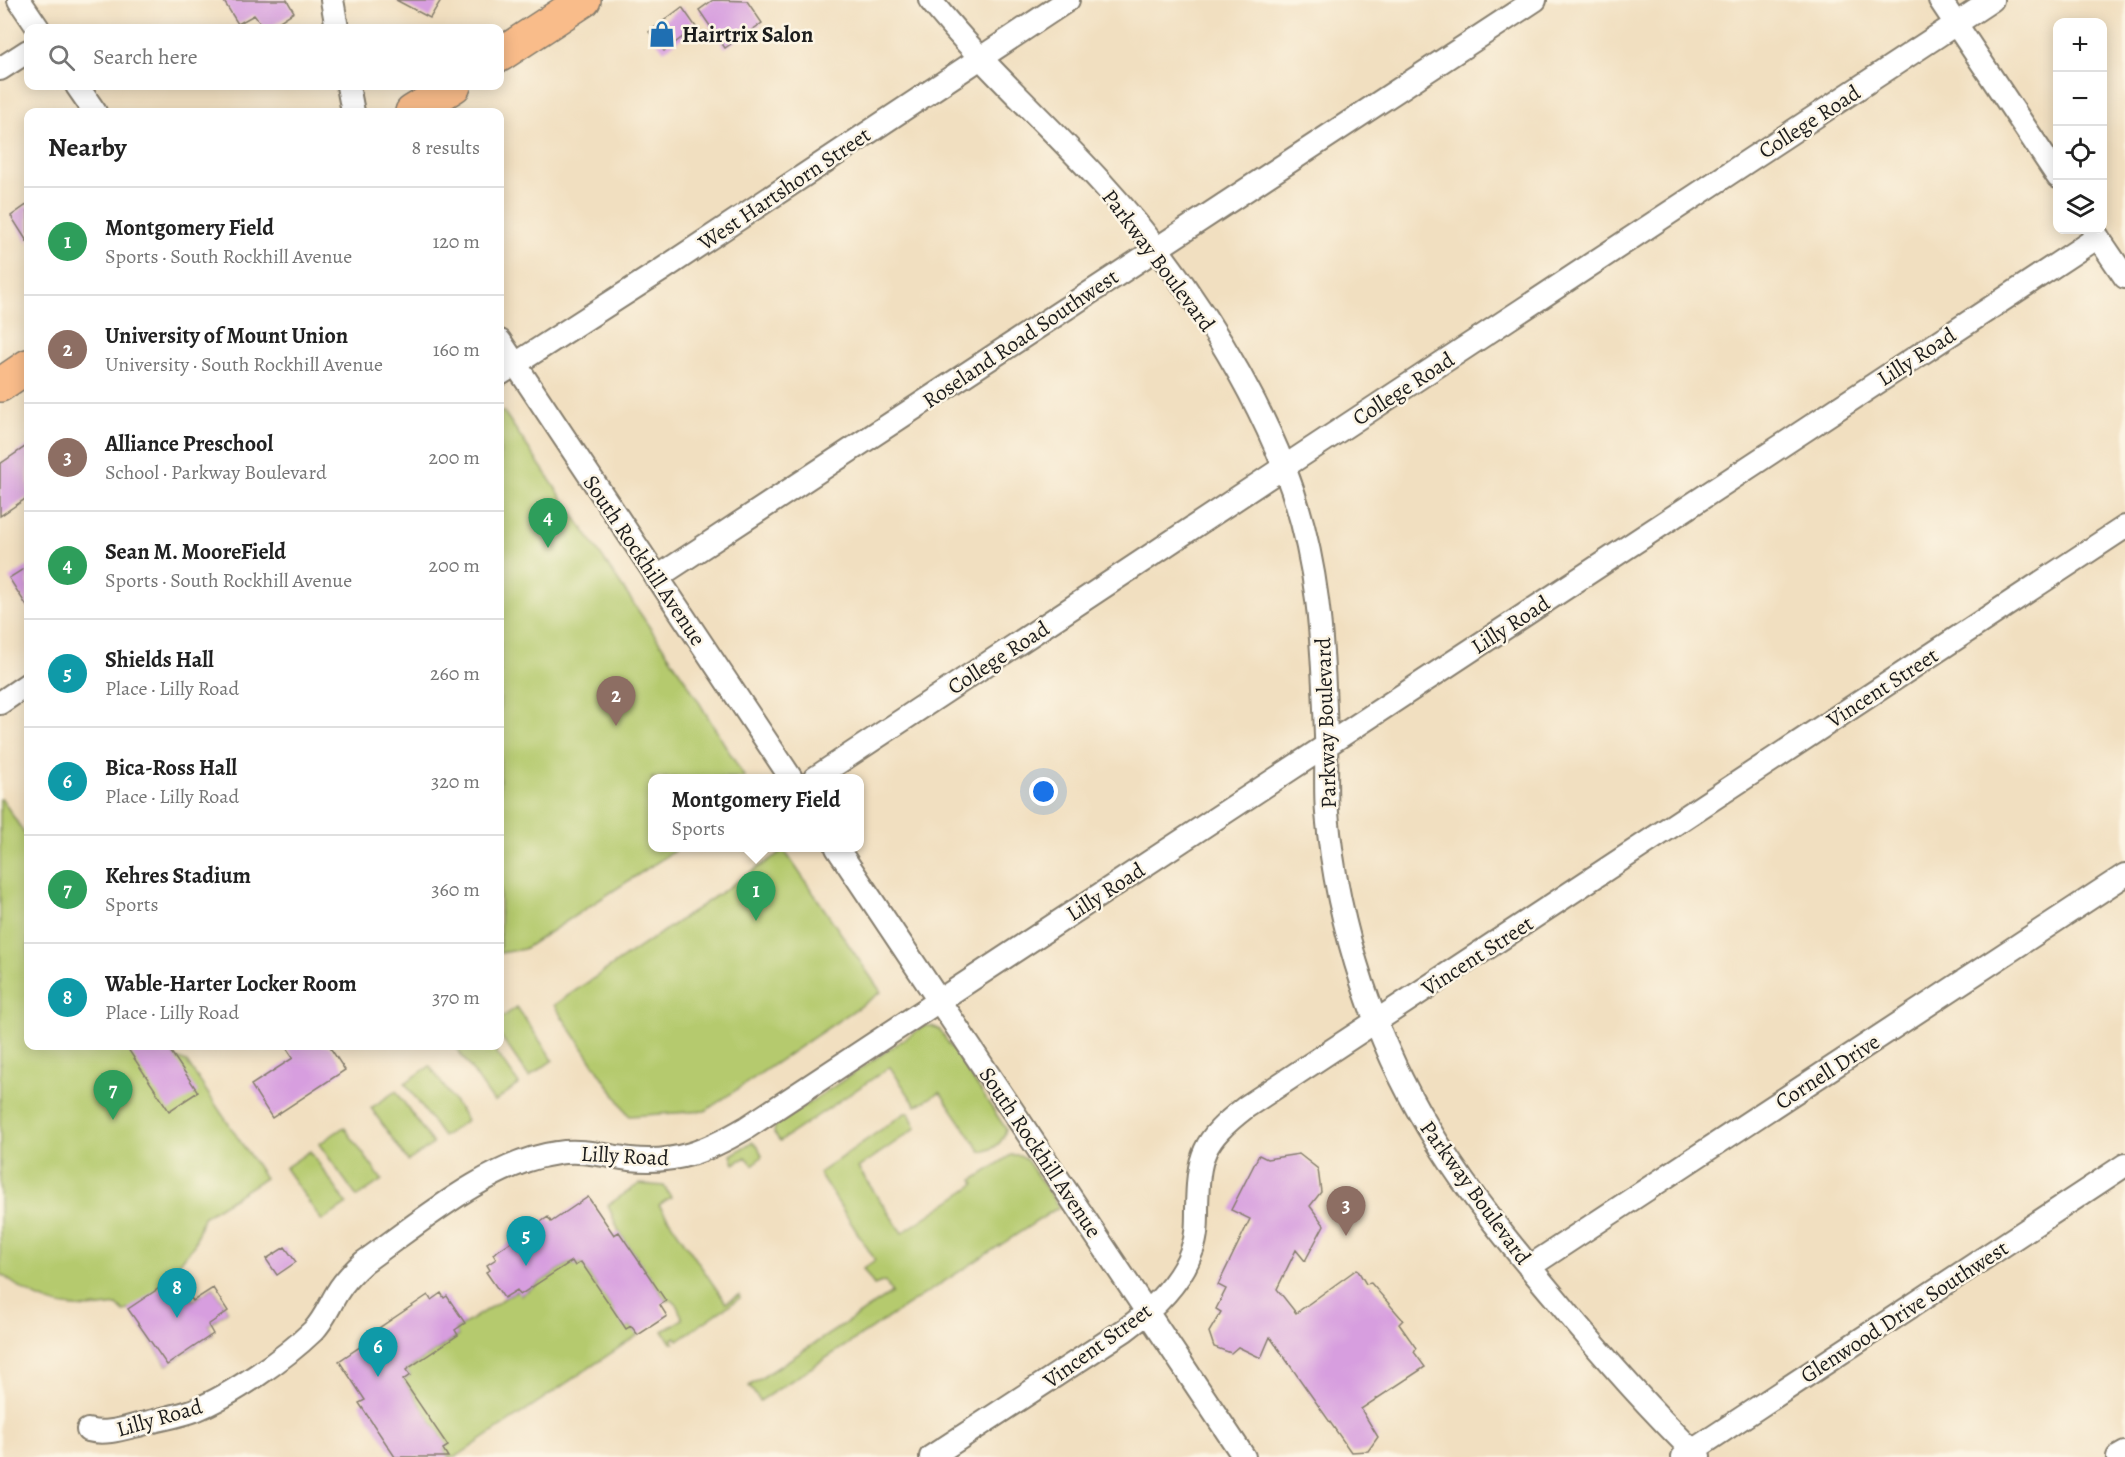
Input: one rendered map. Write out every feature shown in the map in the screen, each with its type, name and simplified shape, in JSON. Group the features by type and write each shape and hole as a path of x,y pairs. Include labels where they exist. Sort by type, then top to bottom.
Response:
{"highway":[{"path":"504,52 584,0"},
{"path":"418,108 447,90"},
{"path":"0,385 24,369"}],"street":[{"path":"19,0 35,24"},
{"path":"332,0 336,24"},
{"name":"Parkway Boulevard","path":"930,0 980,58 1101,182 1156,248 1201,312 1264,419 1284,466 1306,534 1320,611 1327,814 1337,883 1349,937 1377,1022 1395,1066 1434,1139 1457,1173 1529,1267 1593,1344 1692,1455"},
{"name":"West Hartshorn Street","path":"507,369 1068,0"},
{"name":"Roseland Road Southwest","path":"656,578 1535,0"},
{"path":"1940,0 2053,170"},
{"name":"College Road","path":"821,774 1992,0"},
{"path":"0,69 24,54"},
{"path":"80,90 92,108"},
{"path":"349,90 352,108"},
{"name":"Lilly Road","path":"88,1430 96,1433 115,1431 194,1410 227,1395 294,1348 313,1330 328,1312 353,1271 364,1262 492,1174 520,1161 557,1153 593,1153 632,1159 682,1157 714,1147 746,1128 2093,234"},
{"path":"2096,234 2125,277"},
{"name":"South Rockhill Avenue","path":"507,369 656,578 788,774"},
{"name":"Vincent Street","path":"931,1457 1148,1313 1179,1277 1192,1250 1197,1222 1199,1169 1202,1156 1212,1136 1222,1125 2125,527"},
{"path":"0,703 24,687"},
{"name":"South Rockhill Avenue","path":"840,852 1244,1457"},
{"name":"Cornell Drive","path":"1529,1267 2125,875"},
{"name":"Glenwood Drive Southwest","path":"1692,1455 2125,1165"},
{"path":"2118,1457 2125,1453"}],"green space":[{"path":"504,412 688,684 743,774 648,774 648,852 673,852 524,949 504,952"},
{"path":"0,799 2,799 24,833 24,1050 171,1050 176,1058 187,1062 265,1178 203,1217 194,1245 177,1266 180,1275 176,1277 193,1301 213,1288 228,1311 208,1325 213,1334 167,1365 129,1309 124,1312 117,1305 83,1308 54,1304 27,1292 0,1273"},
{"path":"781,852 785,852 881,992 705,1111 629,1116 554,1005"},
{"path":"517,1007 553,1060 529,1077 504,1041 504,1016"},
{"path":"924,1026 939,1029 1006,1129 998,1145 981,1152 940,1092 916,1106 890,1067 780,1141 774,1133 775,1126"},
{"path":"458,1050 495,1050 519,1084 494,1102"},
{"path":"430,1066 467,1120 443,1137 405,1083"},
{"path":"396,1091 433,1144 408,1161 371,1108"},
{"path":"905,1113 909,1113 916,1128 858,1168 902,1233 975,1184 973,1180 1011,1155 1020,1155 1026,1159 1059,1207 760,1401 749,1386 892,1293 885,1281 874,1285 863,1269 875,1260 819,1173"},
{"path":"344,1127 382,1180 357,1197 319,1144"},
{"path":"752,1142 758,1146 762,1156 753,1165 746,1157 734,1164 731,1155"},
{"path":"310,1151 347,1204 322,1221 285,1168"},
{"path":"639,1184 664,1186 671,1197 659,1205 726,1303 739,1295 740,1298 678,1340 676,1337 672,1339 674,1343 671,1343 663,1331 683,1319 676,1304 672,1300 666,1301 619,1232 608,1205"},
{"path":"572,1261 575,1266 581,1262 626,1328 631,1326 638,1335 456,1457 448,1457 443,1449 447,1445 403,1380 410,1375 406,1370 458,1336 455,1330 517,1290 521,1295"}],"building":[{"path":"223,0 287,0 294,12 275,24 261,24 254,15 238,24"},
{"path":"396,0 441,0 430,18"},
{"path":"713,0 747,1 762,23 725,48 699,10"},
{"path":"682,7 696,27 664,51 649,32"},
{"path":"24,207 24,237 11,216"},
{"path":"24,448 24,500 0,516 0,464"},
{"path":"24,569 24,602 9,578"},
{"path":"129,1050 170,1050 198,1092 169,1111"},
{"path":"288,1050 332,1050 345,1070 272,1118 251,1085 293,1058"},
{"path":"1299,1154 1318,1169 1321,1192 1310,1206 1324,1225 1305,1261 1296,1250 1277,1289 1296,1313 1357,1269 1366,1284 1371,1283 1403,1320 1399,1324 1416,1348 1414,1352 1425,1367 1361,1409 1378,1437 1368,1451 1351,1452 1270,1337 1261,1358 1238,1347 1231,1353 1214,1347 1209,1332 1221,1312 1216,1309 1226,1289 1218,1285 1250,1219 1231,1210 1259,1155 1267,1159"},
{"path":"588,1197 614,1235 619,1232 666,1301 660,1305 667,1316 638,1335 631,1326 626,1329 581,1262 575,1266 572,1261 520,1295 517,1290 504,1298 486,1272 490,1270 487,1265 496,1259 493,1254 548,1217 551,1222"},
{"path":"285,1247 296,1262 277,1275 266,1259"},
{"path":"176,1277 193,1301 213,1288 228,1311 208,1325 213,1334 167,1365 128,1309"},
{"path":"441,1293 444,1298 447,1296 465,1323 455,1330 458,1335 406,1370 410,1375 403,1380 448,1446 443,1449 448,1457 395,1457 359,1403 365,1400 339,1361 376,1336 373,1332 428,1295 431,1300"}],"place":[{"name":"Hairtrix Salon","path":"662,34"},
{"name":"Sean M. MooreField","path":"548,548"},
{"name":"University of Mount Union","path":"616,726"},
{"name":"Montgomery Field","path":"756,921"},
{"name":"Kehres Stadium","path":"113,1120"},
{"name":"Alliance Preschool","path":"1346,1236"},
{"name":"Shields Hall","path":"526,1266"},
{"name":"Wable-Harter Locker Room","path":"177,1318"},
{"name":"Bica-Ross Hall","path":"378,1377"}]}
